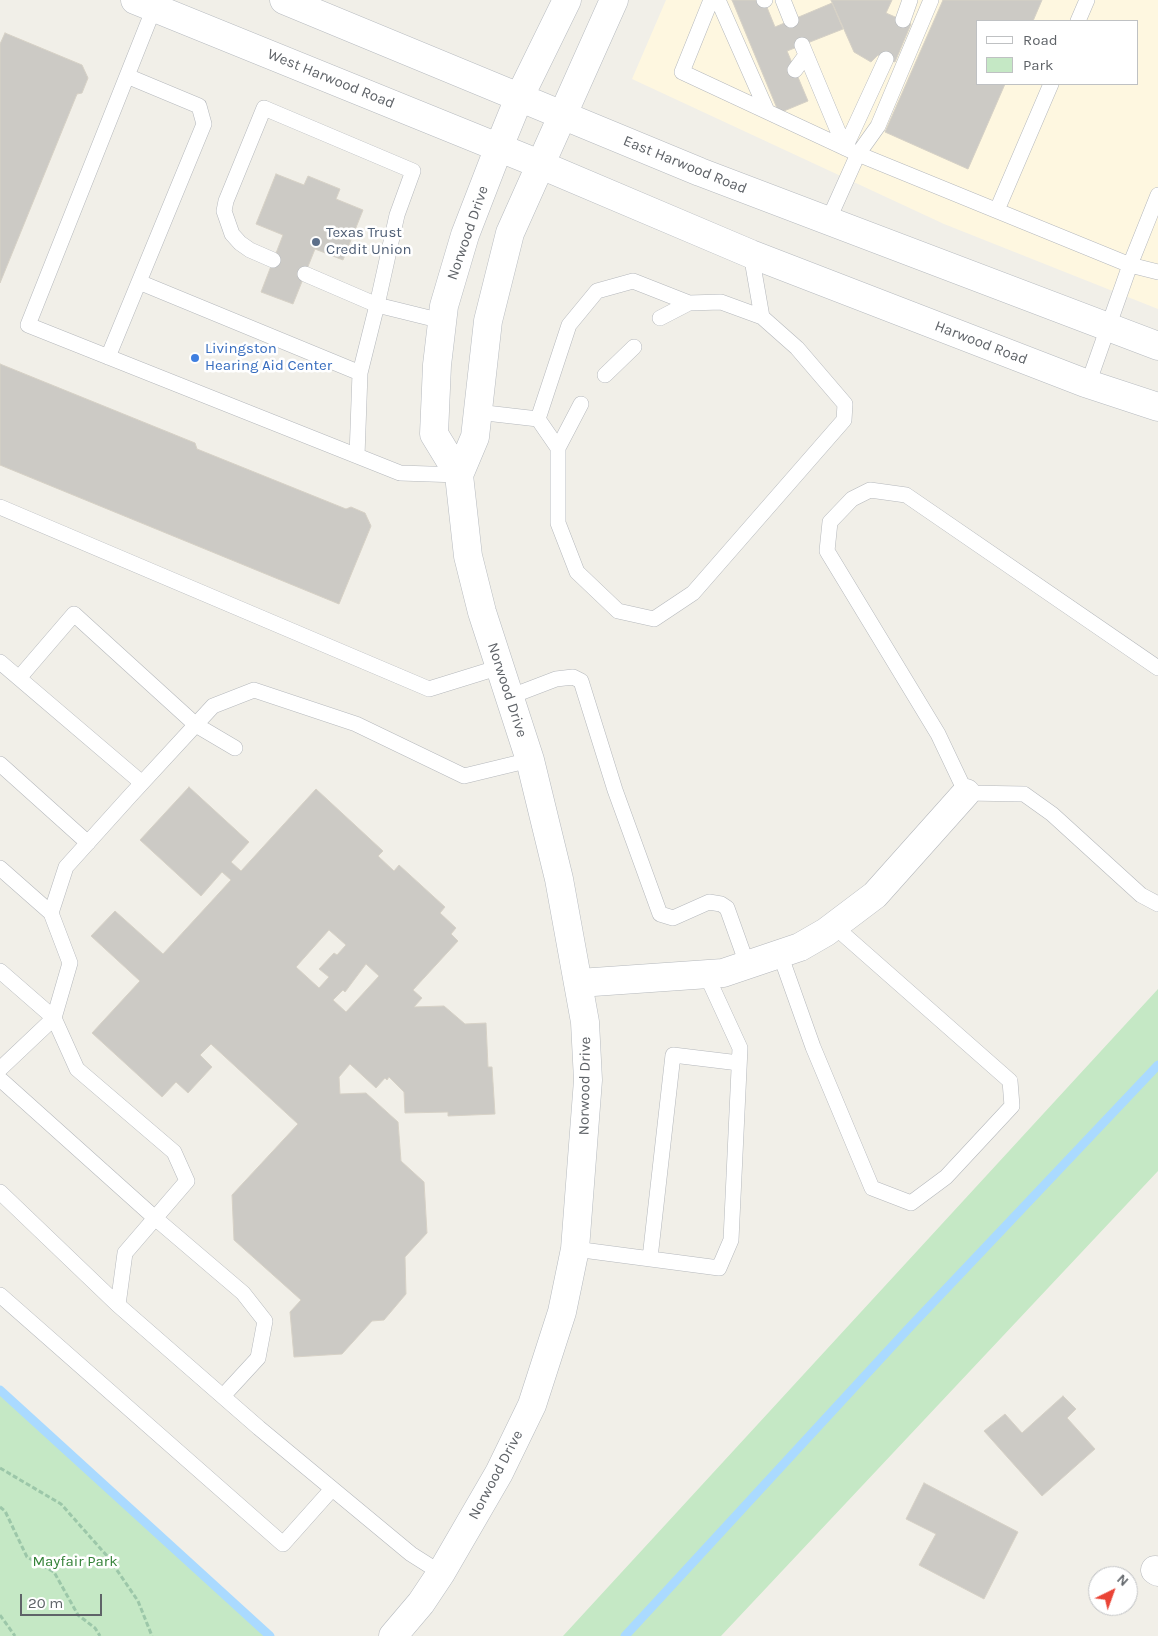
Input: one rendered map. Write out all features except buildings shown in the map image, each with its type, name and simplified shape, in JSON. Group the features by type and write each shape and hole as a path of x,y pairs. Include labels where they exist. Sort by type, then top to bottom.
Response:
{"main road":[{"path":"284,0 315,6 541,107"},
{"name":"Norwood Drive","path":"459,475 475,437 488,320 510,233 533,161 541,107 567,0"},
{"name":"Norwood Drive","path":"393,1636 421,1603 441,1573 499,1473 532,1405 562,1312 574,1248 588,1080 585,1022 559,879 530,760 482,612 468,556 459,475 434,434 437,365 444,306 465,235 499,147 541,107 614,0"},
{"name":"West Harwood Road","path":"144,4 533,161"},
{"name":"East Harwood Road","path":"541,107 828,221"},
{"path":"533,161 751,254"},
{"path":"828,221 1158,346"},
{"name":"Harwood Road","path":"751,254 1088,384 1158,406"},
{"path":"579,983 723,972 800,947 834,926 875,895 966,793"}],"lane":[{"path":"712,0 682,72 770,106 852,151 1130,265 1158,272"},
{"path":"718,0 740,36 770,106"},
{"path":"783,0 791,20"},
{"path":"903,20 910,0"},
{"path":"852,151 878,126 931,0"},
{"path":"1078,20 1087,0"},
{"path":"144,4 127,76 28,325 400,473 459,475"},
{"path":"795,70 804,50 852,151"},
{"path":"828,221 886,59"},
{"path":"108,357 204,124 199,106 127,76"},
{"path":"997,210 1051,85"},
{"path":"273,260 250,250 240,243 232,234 224,211 226,201 264,108 413,171 396,221 360,373 357,456"},
{"path":"1088,384 1130,265 1158,195"},
{"path":"751,254 762,317"},
{"path":"305,274 377,305 442,321"},
{"path":"538,419 569,325 597,291 633,281 689,303 721,302 762,317 797,348 845,404 844,420 693,593 654,619 618,611 577,572 558,523 558,448 581,404"},
{"path":"139,282 360,373"},
{"path":"660,318 689,303"},
{"path":"605,375 634,347"},
{"path":"477,412 538,419 558,448"},
{"path":"1158,668 906,495 870,490 852,499 830,522 827,551 938,734 966,793 1024,794 1052,814 1141,895 1158,904"},
{"path":"0,507 429,689 500,667"},
{"path":"19,678 74,614 196,725 235,748"},
{"path":"0,662 142,784"},
{"path":"509,697 556,679 573,677 580,681 615,790 660,914 673,918 709,902 721,904 727,908 747,964"},
{"path":"51,913 66,867 213,706 254,690 356,724 464,776 530,760"},
{"path":"0,764 88,843"},
{"path":"0,868 51,913 70,962 54,1018 0,1069"},
{"path":"780,954 813,1047 872,1188 911,1203 946,1177 1012,1106 1010,1081 834,926"},
{"path":"0,971 54,1018 76,1069 174,1152 187,1181 125,1253 118,1305"},
{"path":"574,1248 719,1268 731,1240 740,1048 706,974"},
{"path":"650,1258 673,1056 739,1063"},
{"path":"0,1079 155,1218 243,1293 265,1321 258,1358 223,1396"},
{"path":"0,1192 118,1305 223,1396 411,1554 441,1573"},
{"path":"0,1295 283,1544 332,1488"}],"path":[{"path":"0,1468 61,1504 73,1517 108,1557 138,1601 152,1636"},
{"path":"0,1507 5,1511 27,1557 54,1572 78,1615 95,1628 100,1636"},
{"path":"0,1615 15,1636"}],"shaded area":[{"path":"666,0 1158,0 1158,309 944,224 632,79"}],"green space":[{"path":"1158,989 1158,1171 721,1636 563,1636"},
{"name":"Mayfair Park","path":"0,1393 111,1496 269,1636 0,1636"}],"waterway":[{"path":"625,1636 908,1329 1158,1065"},
{"path":"0,1390 270,1636"}],"place":[{"name":"Texas Trust Credit Union","path":"316,242"},
{"name":"Livingston Hearing Aid Center","path":"195,358"}]}
